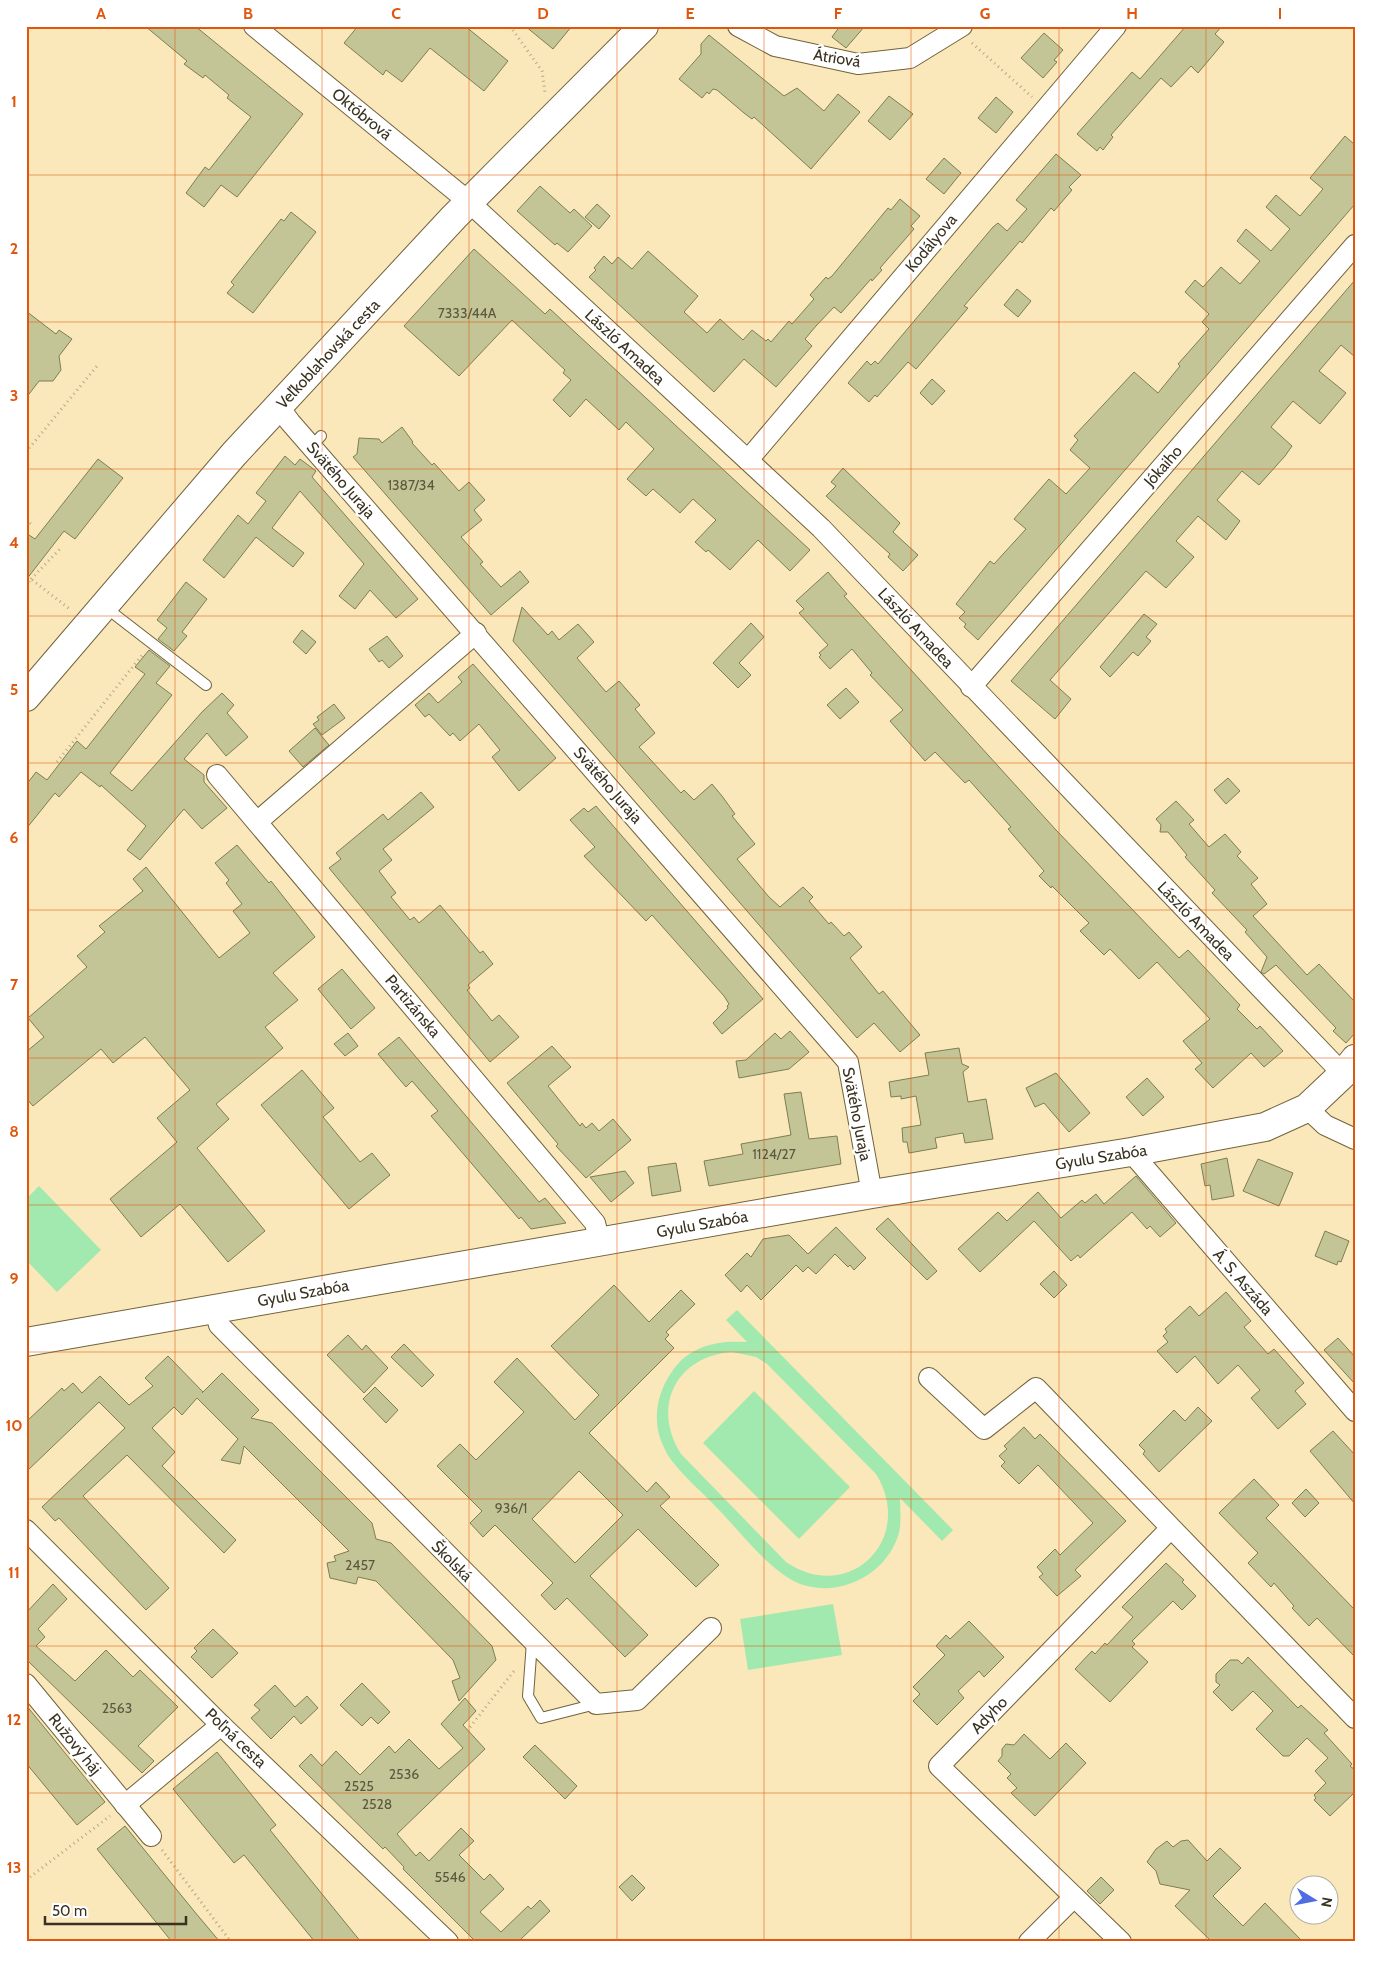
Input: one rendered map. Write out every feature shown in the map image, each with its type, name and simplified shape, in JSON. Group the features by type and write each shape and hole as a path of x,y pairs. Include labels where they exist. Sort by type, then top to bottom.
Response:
{"street":[{"name":"Októbrová","path":"254,26 469,202"},
{"name":"Veľkoblahovská cesta","path":"26,697 71,642 104,607 234,454 469,202 644,26"},
{"name":"Átriová","path":"738,26 775,46 858,64 910,58 960,28"},
{"name":"Kodályova","path":"748,460 1116,26"},
{"name":"László Amadea","path":"469,202 821,528 971,687 1349,1067"},
{"name":"Jókaiho","path":"971,687 1355,245"},
{"name":"Svätého Juraja","path":"279,407 317,441 476,633 848,1062 872,1194"},
{"path":"257,822 476,633"},
{"name":"Partizánska","path":"217,775 595,1223 600,1242"},
{"name":"Gyulu Szabóa","path":"26,1342 872,1194 1131,1152 1265,1127 1307,1108 1349,1067"},
{"path":"1307,1108 1325,1125 1355,1139"},
{"name":"Á. S. Aszáda","path":"1131,1152 1355,1411"},
{"name":"Školská","path":"215,1309 219,1325 532,1642 596,1704"},
{"path":"929,1378 984,1429 1036,1388 1170,1529 1355,1718"},
{"name":"Adyho","path":"1121,1942 939,1766 1170,1529"},
{"name":"Poľná cesta","path":"26,1530 221,1725 448,1942"},
{"path":"596,1704 637,1700 711,1628"},
{"name":"Ružový háj","path":"26,1684 151,1836"},
{"path":"125,1805 221,1725"},
{"path":"1029,1942 1074,1897"}],"lane":[{"path":"104,607 206,685"},
{"path":"532,1642 528,1696 541,1718 596,1704"}],"path":[{"path":"510,26 542,71 550,121"},
{"path":"960,28 1045,108"},
{"path":"26,452 97,366"},
{"path":"26,520 31,524"},
{"path":"26,586 61,548"},
{"path":"31,579 73,612"},
{"path":"57,762 151,644"},
{"path":"467,1731 511,1676 532,1642"},
{"path":"26,1880 125,1805"},
{"path":"151,1836 231,1942"}],"green space":[{"path":"39,1186 101,1250 57,1292 26,1260 26,1199"},
{"path":"737,1310 953,1530 942,1541 900,1498 900,1526 892,1550 872,1572 859,1580 830,1588 815,1588 800,1584 789,1578 767,1561 670,1459 658,1430 658,1404 663,1388 671,1373 686,1356 714,1344 747,1342 726,1320","holes":["732,1352 756,1357 767,1364 876,1474 886,1498 888,1521 882,1542 870,1558 853,1570 832,1576 810,1573 786,1562 681,1454 672,1436 668,1419 669,1402 674,1387 683,1374 696,1363 712,1356"]},
{"path":"754,1391 850,1487 799,1539 703,1443"},
{"path":"833,1604 842,1655 748,1670 740,1619"}],"building":[{"path":"145,26 195,26 303,114 237,197 221,185 204,207 186,193 205,167 209,170 251,117 227,98 229,95 205,75 203,78 184,64 187,61"},
{"path":"358,26 465,26 508,61 484,91 430,48 402,82 386,70 383,75 344,43"},
{"path":"525,26 572,26 553,49"},
{"path":"840,26 865,26 846,48 832,37"},
{"path":"1186,26 1222,26 1215,34 1224,42 1198,73 1191,66 1171,87 1161,78 1111,135 1113,137 1103,150 1100,147 1097,151 1077,134 1132,72 1140,79"},
{"path":"1044,33 1063,50 1054,60 1057,62 1043,78 1021,58"},
{"path":"709,35 784,96 797,88 824,111 838,94 860,112 811,169 754,117 752,119 717,90 713,89 709,94 707,92 702,98 679,79 701,54 701,44"},
{"path":"889,96 913,114 890,140 868,121"},
{"path":"996,97 1013,112 996,133 978,118"},
{"path":"1345,136 1355,145 1355,204 978,640 964,627 966,624 959,618 965,612 956,604 990,561 994,564 1026,529 1014,519 1049,479 1066,494 1090,468 1070,450 1078,440 1074,436 1134,372 1158,393 1180,366 1178,364 1209,329 1202,322 1209,314 1185,292 1195,280 1203,287 1221,267 1240,284 1260,261 1237,241 1246,229 1271,251 1290,229 1266,207 1276,195 1300,216 1323,189 1310,178"},
{"path":"1056,154 1081,175 1069,187 1072,190 1054,211 1051,208 1022,243 1020,241 964,306 968,308 916,369 908,362 877,397 875,395 869,402 848,383 867,361 871,365 875,361 878,364 993,227 998,223 1007,231 1027,209 1016,200"},
{"path":"944,158 961,173 944,194 926,179"},
{"path":"540,186 570,213 574,209 592,226 568,252 557,243 555,245 517,211"},
{"path":"900,199 920,216 911,226 914,229 880,268 882,270 872,281 871,279 841,313 834,307 816,326 805,339 812,346 776,387 744,359 714,392 589,277 596,270 594,268 604,256 612,264 618,257 632,269 648,251 698,296 684,312 707,333 720,319 743,340 752,330 766,341 768,339 771,342 789,321 792,324 814,299 810,295 826,277 828,279 832,276 888,208 891,210"},
{"path":"597,204 610,216 599,229 585,217"},
{"path":"291,212 316,232 253,313 227,293 234,285 231,282 281,219 284,221"},
{"path":"474,249 545,314 550,309 810,550 790,571 758,540 730,570 708,550 706,552 695,542 716,520 693,499 680,513 653,489 646,496 627,479 654,449 626,422 619,430 586,399 570,417 553,400 571,380 563,373 565,370 512,320 459,376 404,326"},
{"path":"1355,280 1355,357 1341,345 1319,371 1346,393 1320,424 1293,401 1271,427 1292,446 1285,456 1259,485 1242,471 1217,500 1240,521 1226,540 1198,516 1176,541 1194,557 1166,588 1146,571 1050,680 1071,699 1055,719 1011,681"},
{"path":"1017,289 1031,301 1018,317 1004,305"},
{"path":"26,311 56,334 59,330 72,339 59,356 61,370 53,381 39,381 26,398"},
{"path":"932,379 945,391 932,405 920,393"},
{"path":"402,427 412,443 432,465 434,463 459,491 469,482 485,500 474,510 482,520 461,537 483,562 480,564 501,587 520,571 529,582 491,615 353,457 357,454 359,438 379,439 382,443"},
{"path":"285,456 295,465 300,459 316,471 312,477 418,599 396,618 370,590 355,609 339,596 364,564 300,491 272,528 304,553 293,567 256,537 224,578 203,560 238,515 248,524 266,501 256,493"},
{"path":"98,459 123,478 75,539 64,531 26,580 26,533 35,539"},
{"path":"843,468 900,523 893,532 918,555 903,571 888,557 890,554 826,496 836,486 831,482"},
{"path":"828,572 847,594 844,596 1056,830 1179,958 1188,950 1240,1005 1237,1009 1257,1029 1260,1026 1283,1051 1264,1067 1251,1053 1213,1088 1195,1069 1202,1063 1183,1041 1210,1019 1157,962 1139,979 1110,949 1104,955 1080,931 1089,923 1052,886 1051,888 1039,876 1044,871 1008,829 1011,827 969,780 965,783 935,752 925,761 890,721 903,710 870,675 872,673 852,649 830,669 819,657 821,655 819,653 828,645 799,613 804,609 796,601"},
{"path":"186,582 207,599 182,632 187,636 174,651 158,639 167,628 157,620"},
{"path":"522,607 548,635 552,631 559,640 578,624 594,642 577,658 606,692 619,681 640,705 635,709 655,733 639,747 681,793 684,790 694,800 712,784 735,814 732,816 755,844 737,859 769,897 780,907 803,887 813,897 809,901 829,924 831,922 844,936 849,932 862,947 850,958 879,994 883,991 920,1035 900,1052 874,1023 857,1038 513,641"},
{"path":"1144,614 1157,624 1146,637 1151,641 1138,656 1133,652 1110,677 1100,667"},
{"path":"751,623 764,637 739,663 751,675 738,688 713,663"},
{"path":"302,630 316,642 306,654 293,642"},
{"path":"387,636 403,656 389,668 382,660 379,662 369,649"},
{"path":"149,650 170,666 156,683 172,695 110,773 132,791 202,712 222,693 234,705 227,713 248,737 226,756 207,733 184,759 204,775 204,782 227,808 202,829 184,809 140,860 127,850 146,826 101,785 100,787 81,772 59,797 55,793 26,829 26,785 36,772 47,780 77,741 86,749 145,674 135,667"},
{"path":"473,664 556,758 519,791 492,757 500,750 479,724 460,741 453,733 450,736 429,714 425,717 415,705 429,693 438,703 462,682 458,677"},
{"path":"846,688 859,702 840,719 827,705"},
{"path":"334,704 345,718 322,735 313,724 319,720 317,717"},
{"path":"315,728 329,745 303,767 289,751"},
{"path":"1228,778 1240,791 1226,804 1214,790"},
{"path":"421,792 434,807 383,849 392,860 379,871 396,893 391,897 410,920 414,917 419,923 440,905 480,953 483,951 493,964 468,985 470,988 467,990 492,1021 499,1015 519,1037 490,1062 329,868 341,859 336,853 383,814 388,820"},
{"path":"1176,801 1194,820 1189,824 1209,847 1225,834 1241,852 1237,856 1258,878 1251,884 1267,904 1253,916 1307,975 1319,964 1355,1002 1355,1033 1346,1043 1333,1031 1336,1028 1276,965 1264,974 1261,972 1267,957 1245,932 1247,930 1212,893 1215,890 1185,857 1187,855 1168,832 1160,832 1161,825 1156,819"},
{"path":"596,806 763,999 722,1034 713,1023 728,1008 729,1004 724,996 652,915 646,921 584,856 595,847 570,820 584,808 588,812"},
{"path":"237,845 269,883 271,881 315,937 273,973 298,1000 265,1027 283,1048 216,1104 229,1119 197,1148 265,1231 228,1262 180,1204 141,1237 110,1199 177,1142 157,1118 190,1090 145,1037 113,1063 101,1049 33,1106 26,1098 26,1052 44,1037 28,1018 87,967 77,956 105,932 99,926 143,891 133,879 146,867 219,958 250,933 233,911 242,904 226,883 229,880 215,863"},
{"path":"342,969 375,1008 351,1029 318,989"},
{"path":"790,1031 809,1052 789,1069 739,1078 736,1061 746,1060 775,1033 781,1039"},
{"path":"348,1033 358,1046 345,1056 334,1044"},
{"path":"399,1037 539,1202 545,1198 566,1223 531,1229 521,1217 519,1219 431,1116 438,1111 412,1081 406,1087 378,1054"},
{"path":"552,1046 571,1067 548,1086 580,1126 582,1123 586,1128 592,1123 599,1131 613,1119 631,1140 586,1178 556,1146 558,1144 507,1083"},
{"path":"959,1048 962,1064 969,1067 963,1072 968,1102 986,1099 993,1139 965,1143 963,1133 935,1138 937,1148 909,1153 907,1142 903,1142 902,1128 921,1125 916,1096 901,1099 901,1096 891,1097 889,1082 929,1075 925,1053"},
{"path":"302,1070 334,1108 323,1117 360,1162 372,1153 390,1175 349,1209 261,1105"},
{"path":"1056,1073 1090,1113 1069,1132 1044,1103 1035,1107 1026,1088"},
{"path":"1147,1078 1164,1097 1143,1116 1126,1097"},
{"path":"801,1092 809,1139 837,1136 841,1164 709,1186 704,1161 743,1154 741,1144 791,1135 784,1094"},
{"path":"1227,1158 1234,1196 1212,1200 1210,1185 1205,1186 1201,1164"},
{"path":"1258,1159 1293,1173 1279,1206 1243,1191"},
{"path":"676,1163 681,1191 652,1196 648,1167"},
{"path":"625,1171 634,1183 611,1202 590,1177"},
{"path":"1136,1176 1176,1223 1160,1237 1150,1226 1147,1229 1132,1212 1080,1258 1078,1255 1071,1261 1034,1221 980,1272 958,1249 998,1212 1007,1221 1038,1192 1061,1218 1082,1200 1085,1203 1096,1194 1104,1204"},
{"path":"888,1218 937,1271 927,1280 876,1229"},
{"path":"836,1227 866,1258 854,1270 850,1265 848,1267 835,1254 816,1274 808,1267 803,1272 796,1265 761,1300 747,1285 741,1292 725,1275 747,1253 751,1257 763,1239 789,1235 808,1254"},
{"path":"1325,1231 1349,1241 1341,1262 1338,1261 1337,1265 1315,1256"},
{"path":"1054,1271 1067,1285 1054,1298 1040,1284"},
{"path":"614,1285 649,1322 681,1290 695,1304 666,1332 669,1335 665,1339 674,1348 589,1433 647,1492 656,1482 670,1497 660,1506 719,1565 696,1587 638,1529 590,1576 648,1635 625,1657 567,1598 555,1610 541,1595 553,1583 495,1525 483,1537 470,1523 482,1511 437,1466 460,1444 476,1460 524,1412 494,1382 517,1358 575,1420 599,1395 551,1346","holes":["579,1471 623,1515 575,1563 532,1519"]},
{"path":"1226,1292 1251,1321 1244,1327 1268,1354 1274,1349 1304,1383 1295,1391 1306,1404 1278,1429 1251,1398 1260,1390 1238,1365 1218,1384 1195,1356 1177,1373 1157,1351 1168,1342 1163,1336 1167,1332 1165,1329 1190,1306 1199,1316"},
{"path":"348,1335 362,1350 366,1345 388,1368 364,1393 327,1355"},
{"path":"1338,1338 1355,1357 1355,1384 1324,1350"},
{"path":"404,1344 434,1375 422,1387 391,1357"},
{"path":"168,1356 203,1392 222,1373 259,1410 251,1418 272,1423 372,1523 376,1539 391,1543 492,1646 496,1660 459,1701 452,1681 460,1678 453,1660 376,1581 358,1577 356,1584 330,1578 327,1563 336,1561 334,1556 349,1551 244,1446 240,1464 221,1460 238,1439 197,1398 182,1415 174,1407 152,1428 175,1452 162,1466 236,1540 224,1553 127,1455 83,1496 169,1588 146,1610 59,1518 55,1521 42,1507 125,1428 99,1402 26,1472 26,1422 62,1388 64,1391 73,1383 82,1393 100,1376 129,1405 153,1386 145,1378"},
{"path":"375,1387 398,1410 386,1423 363,1399"},
{"path":"1198,1407 1212,1421 1159,1472 1143,1454 1145,1451 1139,1445 1174,1410 1185,1421"},
{"path":"1024,1427 1035,1439 1040,1434 1126,1521 1075,1570 1081,1576 1057,1596 1039,1577 1043,1574 1037,1567 1055,1549 1060,1555 1093,1523 1038,1465 1019,1484 1001,1466 1005,1462 999,1456 1007,1449 1004,1446"},
{"path":"1333,1431 1355,1455 1355,1504 1310,1451"},
{"path":"1254,1479 1279,1505 1266,1518 1355,1610 1355,1657 1317,1618 1309,1626 1292,1608 1294,1606 1274,1583 1271,1587 1248,1563 1258,1553 1219,1513"},
{"path":"1306,1489 1319,1503 1305,1517 1292,1503"},
{"path":"1166,1563 1184,1580 1182,1582 1196,1596 1182,1610 1173,1601 1132,1641 1135,1644 1132,1647 1148,1662 1110,1702 1075,1669 1092,1651 1095,1654 1105,1643 1107,1645 1133,1617 1122,1607"},
{"path":"53,1584 67,1599 38,1629 45,1637 36,1646 75,1681 106,1650 133,1677 140,1670 178,1707 138,1746 154,1761 142,1773 26,1659 26,1613"},
{"path":"969,1621 1004,1657 984,1677 979,1671 958,1691 964,1698 937,1725 913,1701 920,1694 913,1687 945,1655 936,1646 946,1635 950,1639"},
{"path":"213,1629 238,1653 212,1678 191,1657 197,1651 194,1648"},
{"path":"1248,1657 1298,1708 1301,1705 1328,1730 1324,1733 1352,1764 1350,1766 1355,1770 1355,1792 1330,1816 1314,1800 1316,1798 1314,1795 1326,1783 1315,1771 1328,1758 1307,1738 1289,1756 1283,1756 1256,1729 1273,1711 1253,1691 1232,1711 1213,1692 1220,1685 1216,1682 1216,1674 1230,1660 1238,1660 1242,1664"},
{"path":"362,1683 390,1712 378,1724 371,1717 362,1726 340,1705"},
{"path":"275,1685 295,1707 307,1696 318,1708 301,1724 294,1716 271,1739 251,1718 260,1710 254,1705"},
{"path":"465,1698 476,1711 463,1725 485,1749 397,1834 416,1856 420,1852 429,1861 461,1828 474,1841 459,1855 484,1880 490,1874 504,1889 480,1912 501,1932 528,1906 531,1909 540,1900 550,1911 518,1942 476,1942 403,1869 404,1867 385,1847 383,1849 299,1766 311,1754 322,1766 336,1751 360,1775 389,1746 395,1753 409,1739 439,1769 463,1748 441,1724"},
{"path":"26,1705 105,1802 77,1825 26,1763"},
{"path":"1024,1734 1050,1759 1066,1743 1086,1763 1035,1816 1011,1793 1017,1788 1007,1778 1011,1774 998,1761 1006,1744 1014,1745"},
{"path":"535,1745 577,1786 565,1799 523,1757"},
{"path":"217,1752 276,1825 270,1830 361,1942 315,1942 244,1855 234,1863 173,1789"},
{"path":"125,1826 220,1942 172,1942 97,1849"},
{"path":"1188,1840 1207,1861 1220,1848 1241,1868 1213,1896 1243,1926 1265,1903 1303,1942 1212,1942 1175,1906 1190,1890 1160,1884 1156,1871 1147,1862 1156,1849 1167,1841 1173,1847 1181,1841"},
{"path":"632,1875 645,1888 632,1901 619,1887"},
{"path":"1101,1877 1114,1890 1100,1904 1087,1891"}]}
